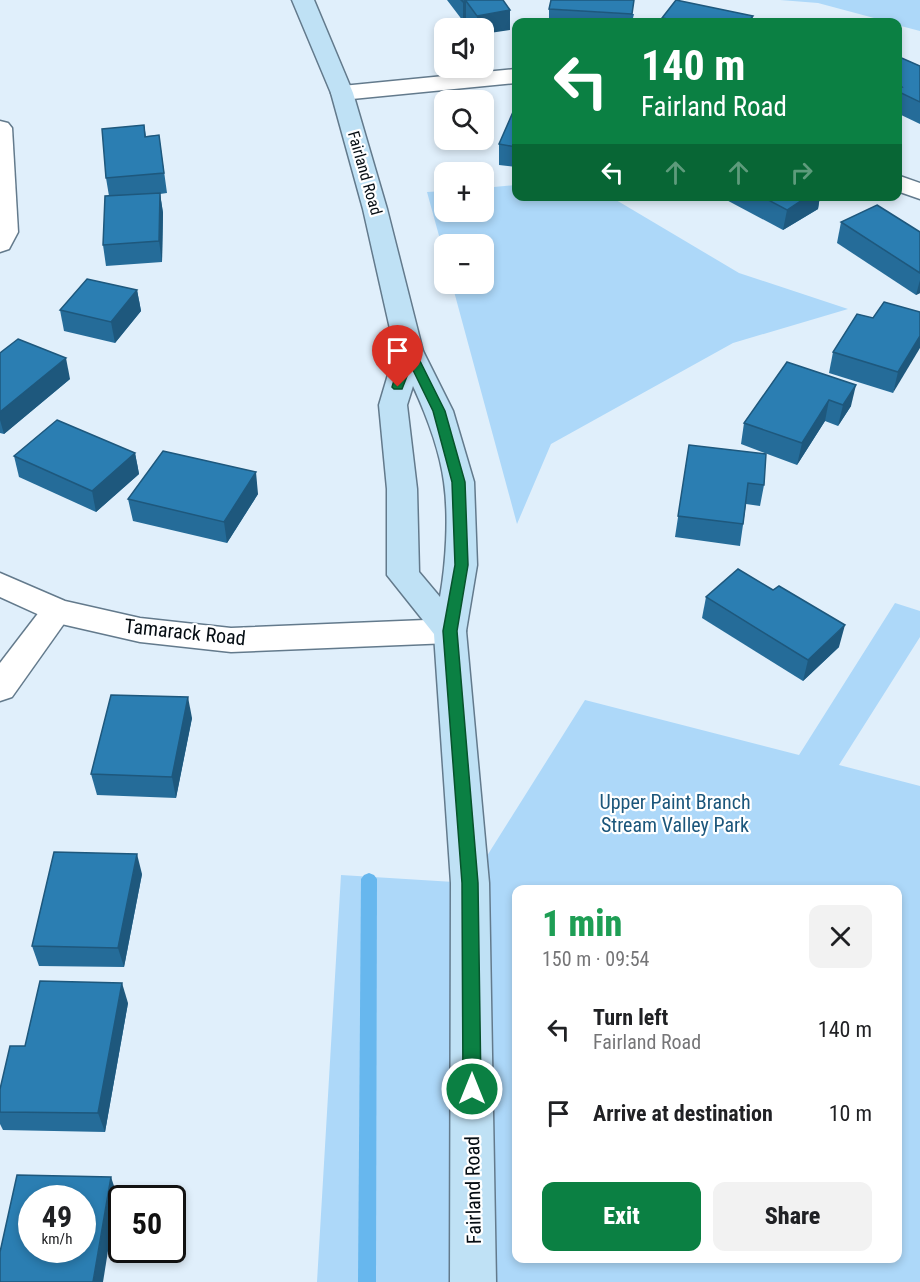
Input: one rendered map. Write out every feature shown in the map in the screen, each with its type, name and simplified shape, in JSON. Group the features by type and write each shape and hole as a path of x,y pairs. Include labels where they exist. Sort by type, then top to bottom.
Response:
{"main road":[{"name":"Fairland Road","path":"303,0 342,93 375,209 409,351 439,411 459,482 461,565 450,631 470,883 473,1282"},
{"name":"Fairland Road","path":"409,351 393,405 402,489 403,575 450,631"}],"street":[{"path":"342,93 512,76"},
{"path":"0,128 5,232 0,244"},
{"path":"902,184 920,192"},
{"name":"Tamarack Road","path":"0,584 57,611 140,630 231,640 450,631"},
{"path":"0,688 57,611"}],"green space":[{"path":"780,0 920,0 920,31 902,26 902,18 874,18 818,3"},
{"path":"512,185 512,201 618,201 739,273 848,309 733,343 551,444 517,524 455,294 494,294 494,234 439,234 435,222 494,222 494,187"},
{"path":"427,192 434,192 434,218"},
{"name":"Upper Paint Branch Stream Valley Park","path":"895,603 920,611 920,637 839,765 920,786 920,1282 317,1282 341,875 470,883 585,700 799,755"}],"building":[{"path":"461,0 503,0 510,10 477,16 466,1"},
{"path":"551,0 634,0 632,14 549,9"},
{"path":"676,0 753,16 751,18 662,18"},
{"path":"902,58 920,66 920,102 902,93"},
{"path":"512,114 512,146 499,144"},
{"path":"144,125 145,137 159,135 164,173 106,178 102,129"},
{"path":"160,193 159,241 103,245 105,196"},
{"path":"770,201 800,201 787,210"},
{"path":"877,205 920,232 920,273 841,222"},
{"path":"87,279 137,290 111,322 60,310"},
{"path":"884,302 920,312 920,336 898,372 833,352 857,314 873,318"},
{"path":"18,339 66,358 0,412 0,353"},
{"path":"787,362 856,385 843,405 829,400 802,443 744,423"},
{"path":"57,420 135,453 92,491 14,456"},
{"path":"689,445 766,454 764,485 748,483 743,524 678,516"},
{"path":"163,451 256,472 224,522 128,499"},
{"path":"738,569 773,590 779,586 845,625 808,660 706,597"},
{"path":"111,695 188,697 172,777 91,774"},
{"path":"54,852 137,854 118,948 32,946"},
{"path":"40,981 122,983 98,1113 0,1112 0,1089 10,1046 25,1046"},
{"path":"17,1175 111,1177 93,1282 0,1282 0,1252"}],"waterway":[{"path":"367,1282 369,879"}],"route":[{"path":"398,387 409,351 439,411 459,482 461,565 450,631 470,883 472,1089"}]}
